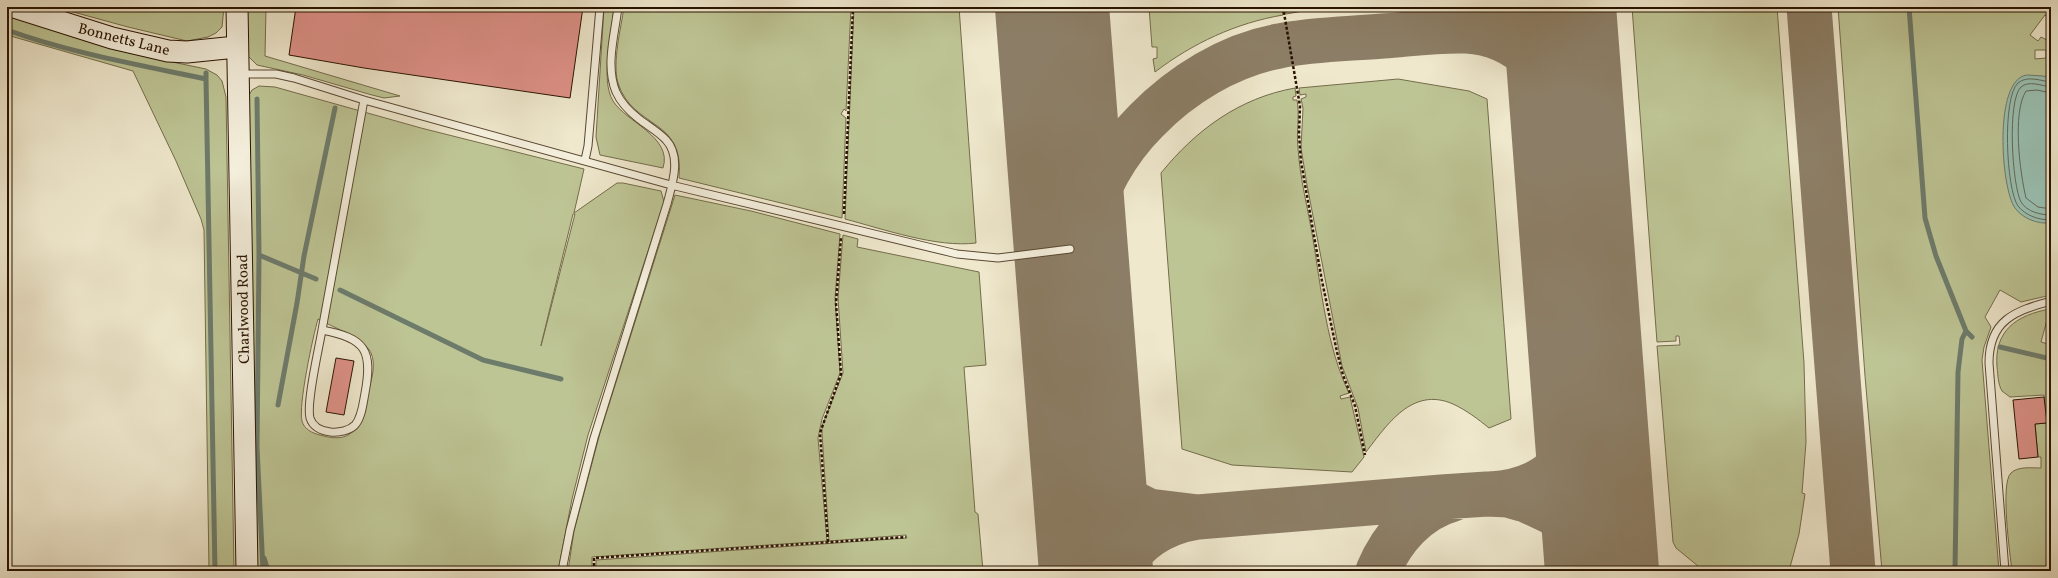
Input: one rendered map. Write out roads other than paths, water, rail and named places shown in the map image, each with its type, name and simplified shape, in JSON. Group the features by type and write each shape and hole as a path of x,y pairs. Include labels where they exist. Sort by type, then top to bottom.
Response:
{"street":[{"name":"Bonnetts Lane","path":"14,7 112,38 168,51 187,52 236,47"},
{"name":"Charlwood Road","path":"237,7 236,47 247,571"}],"lane":[{"path":"584,160 588,146 600,7"},
{"path":"562,571 575,507 594,438 649,262 671,185 674,158 668,142 631,112 619,99 614,86 612,75 612,53 618,7"},
{"path":"237,74 280,75 364,100 671,185 932,249 975,257 1009,257 1070,249"},
{"path":"322,330 342,335 359,345 366,352 369,362 369,372 359,419 352,428 340,431 321,430 314,425 310,416 311,400 322,330 364,100"},
{"path":"2005,571 1988,363 1990,346 1996,331 2010,316 2018,311 2051,301"}],"water":[{"path":"2027,75 2051,78 2050,223 2041,223 2031,220 2018,212 2010,197 2006,180 2003,136 2005,114 2009,95 2016,81"}],"waterway":[{"path":"1909,7 1925,218 1936,256 1966,331 1972,337"},
{"path":"7,30 80,52 130,63 206,79 206,73"},
{"path":"206,79 215,571"},
{"path":"257,99 259,255"},
{"path":"278,405 304,256 335,108"},
{"path":"263,571 257,447 259,255 316,279"},
{"path":"340,290 483,360 561,379"},
{"path":"1955,571 1958,372 1962,339 1966,331"},
{"path":"2000,347 2051,359"},
{"path":"264,558 268,571"}]}
